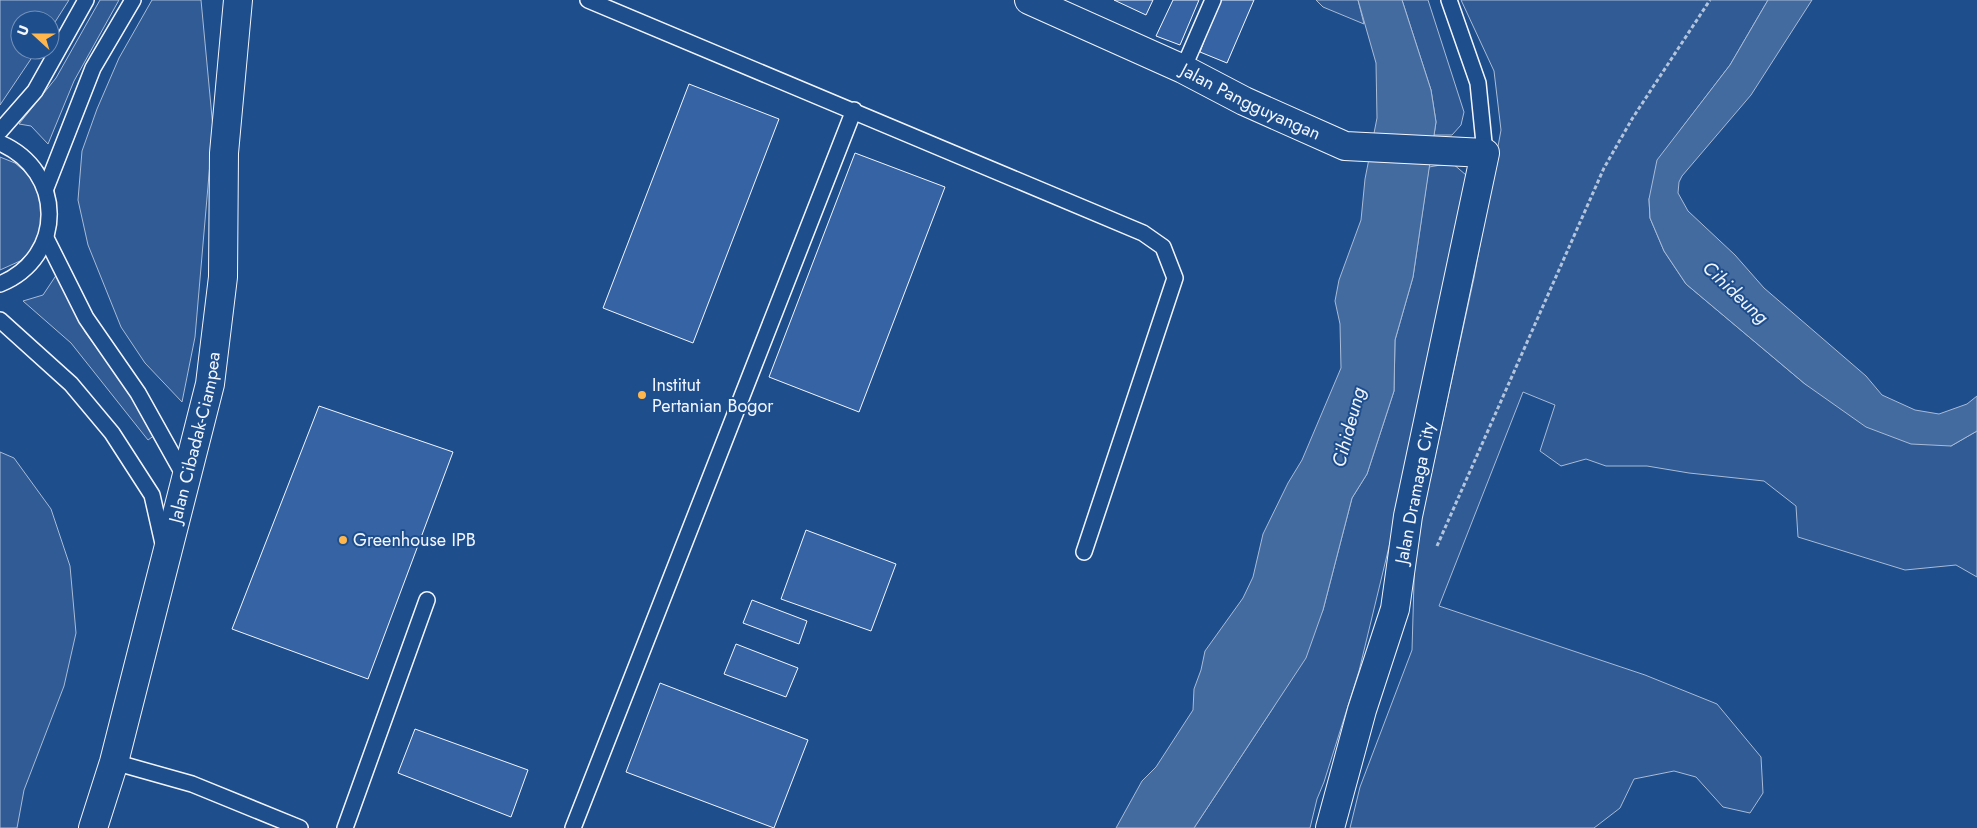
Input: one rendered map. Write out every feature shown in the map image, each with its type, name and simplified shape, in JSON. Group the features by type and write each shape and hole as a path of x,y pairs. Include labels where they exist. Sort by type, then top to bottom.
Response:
{"main road":[{"path":"221,0 234,38"},
{"name":"Jalan Cibadak-Ciampea","path":"92,828 114,762 187,481 210,384 223,277 224,153 238,0"},
{"name":"Jalan Pangguyangan","path":"1029,0 1065,8 1244,101 1345,146 1484,153"},
{"name":"Jalan Dramaga City","path":"1330,828 1362,710 1395,609 1408,516 1484,153"}],"lane":[{"path":"0,131 35,91 86,0"},
{"path":"46,188 93,68 133,0"},
{"path":"588,0 854,110 1143,233 1163,247 1175,278 1084,552"},
{"path":"1183,69 1213,0"},
{"path":"1449,0 1478,83 1484,153"},
{"path":"573,828 854,110"},
{"path":"0,143 15,149 34,166 46,188 50,213 46,238 34,261 15,278 0,284"},
{"path":"46,238 86,318 142,400 187,481"},
{"path":"0,320 71,384 112,432 152,495 166,559"},
{"path":"345,828 427,600"},
{"path":"114,762 192,784 300,828"}],"path":[{"path":"1435,550 1604,168 1632,119 1710,0"}],"shaded area":[{"path":"0,0 69,0 60,14 60,10 10,10 10,60 30,60 0,105"},
{"path":"100,0 119,0 74,81 48,144 31,126 19,124 56,78"},
{"path":"152,0 201,0 213,128 195,337 182,402 145,363 121,327 88,245 78,200 82,151 97,109 119,58"},
{"path":"1316,0 1358,0 1364,24 1323,7"},
{"path":"1402,0 1428,0 1464,112 1461,125 1452,135 1434,135 1436,122 1431,90"},
{"path":"1461,0 1768,0 1730,65 1681,129 1649,199 1650,218 1664,251 1686,284 1805,384 1951,446 1977,431 1977,577 1956,565 1905,570 1798,537 1796,506 1764,481 1689,473 1647,466 1606,466 1586,459 1561,466 1540,451 1555,405 1523,392 1439,606 1645,675 1717,704 1761,757 1763,793 1750,813 1723,807 1696,777 1674,771 1634,779 1620,808 1594,828 1350,828 1360,787 1412,650 1415,548 1474,278 1501,130 1494,71"},
{"path":"0,157 15,163 29,175 39,191 43,209 42,229 34,247 20,261 0,270"},
{"path":"1452,163 1466,175 1467,195 1410,460 1359,671 1317,799 1310,828 1194,828 1273,708 1323,610 1352,498 1367,474 1394,391 1395,340 1413,277 1429,167"},
{"path":"57,274 85,332 159,432 148,440 71,343 23,301 43,295"},
{"path":"0,452 14,458 51,509 70,566 76,633 64,686 24,790 17,828 0,828"}],"water":[{"name":"Cihideung","path":"1358,0 1402,0 1431,90 1436,122 1413,277 1395,340 1394,391 1367,474 1352,498 1323,610 1306,658 1194,828 1116,828 1142,781 1156,767 1193,710 1194,689 1205,651 1243,598 1253,577 1263,534 1288,483 1302,460 1341,368 1340,324 1335,301 1339,280 1361,220 1365,179 1377,118 1376,63"},
{"name":"Cihideung","path":"1768,0 1812,0 1751,95 1682,176 1679,182 1678,193 1688,211 1735,255 1764,288 1866,376 1882,395 1915,410 1939,414 1967,404 1977,396 1977,431 1951,446 1911,444 1866,427 1805,384 1686,284 1664,251 1650,218 1649,199 1657,160 1730,65"}],"building":[{"path":"1114,0 1153,0 1146,15"},
{"path":"1173,0 1199,0 1180,45 1156,36"},
{"path":"1219,0 1254,0 1227,63 1200,52"},
{"path":"689,84 779,119 693,343 603,308"},
{"path":"855,153 945,187 859,412 769,377"},
{"name":"Greenhouse IPB","path":"319,406 453,452 368,679 232,629"},
{"path":"806,530 896,564 871,631 781,599"},
{"path":"752,600 807,621 799,644 743,623"},
{"path":"736,644 798,668 786,697 724,674"},
{"path":"660,683 808,740 774,828 626,772"},
{"path":"415,729 528,770 511,817 398,773"}],"place":[{"name":"Institut Pertanian Bogor","path":"642,395"},
{"name":"Greenhouse IPB","path":"343,540"}]}
